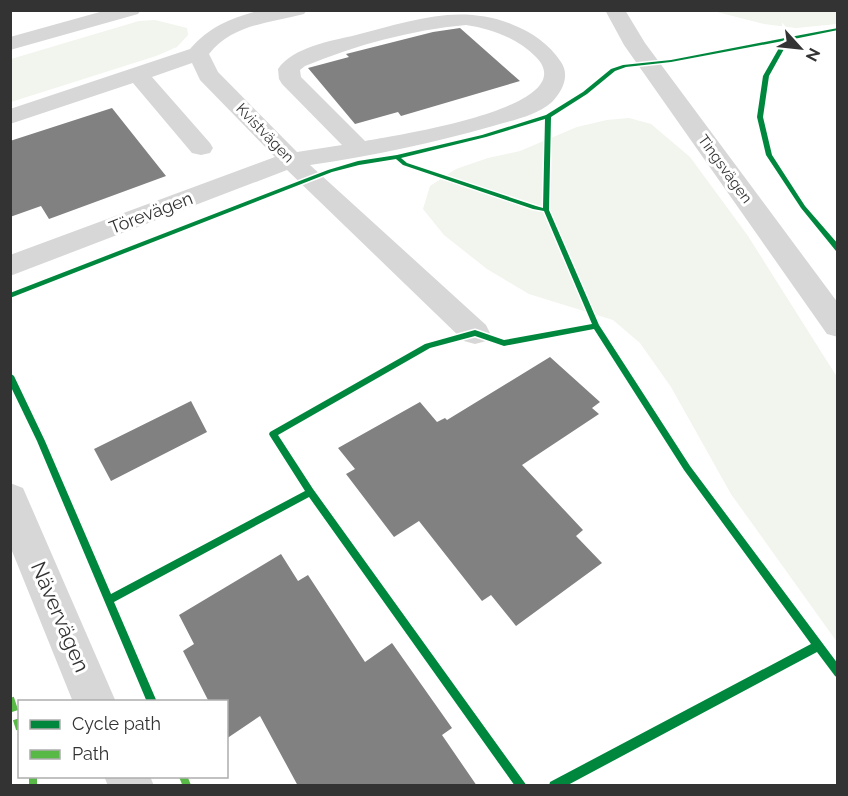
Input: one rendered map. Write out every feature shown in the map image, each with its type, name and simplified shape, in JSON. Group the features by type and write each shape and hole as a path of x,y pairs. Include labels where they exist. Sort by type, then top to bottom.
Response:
{"street":[{"path":"10,26 63,10"},
{"path":"10,44 131,10"},
{"path":"10,117 140,76 171,61 198,54 207,40 232,24 297,10"},
{"name":"Tingsvägen","path":"615,10 635,45 837,326"},
{"name":"Törevägen","path":"10,266 291,160 360,150 446,132 520,111 544,97 554,83 555,69 545,54 521,35 488,22 466,19 433,22 359,40 297,61 289,69 290,79 360,150"},
{"name":"Kvistvägen","path":"198,54 208,75 291,160 475,333"},
{"path":"140,76 201,148"},
{"name":"Nävervägen","path":"10,500 94,700"}],"shaded area":[{"path":"713,11 837,11 837,24 796,28 764,24"},
{"path":"155,20 187,28 188,35 177,47 156,56 11,102 11,59 139,21"},
{"path":"629,118 651,124 690,157 748,236 837,377 837,642 731,494 671,387 640,343 613,320 529,294 487,269 444,235 423,209 430,186 456,169 488,158 520,151 577,127"}],"building":[{"path":"460,28 520,81 401,116 398,112 355,124 308,68 349,57 346,54 433,32"},
{"path":"112,108 166,176 49,219 41,206 10,217 10,141"},
{"path":"550,357 600,402 592,408 599,414 522,465 583,530 576,536 602,563 516,626 491,595 482,601 419,521 394,537 346,474 355,469 338,448 420,402 437,422 445,418 447,420"},
{"path":"191,401 207,432 111,481 94,449"},
{"path":"281,554 298,581 308,575 365,662 392,643 452,728 442,735 477,786 298,786 260,716 228,738 228,700 208,700 183,651 194,644 179,615"}],"marked path":[{"path":"10,698 18,723"},
{"path":"33,778 33,786"},
{"path":"184,778 187,786"}],"cycle path":[{"path":"10,296 330,171 484,136 548,116 585,93 613,70 625,66 671,61 838,29"},
{"path":"788,37 766,76 760,117 769,155 803,207 838,249"},
{"path":"548,116 546,210 596,326 687,468 838,673"},
{"path":"397,157 405,164 546,210"},
{"path":"110,599 310,492 273,434 428,346 475,333 504,343 596,326"},
{"path":"10,376 41,441 151,700"},
{"path":"310,492 522,786"},
{"path":"554,786 818,646"}]}
